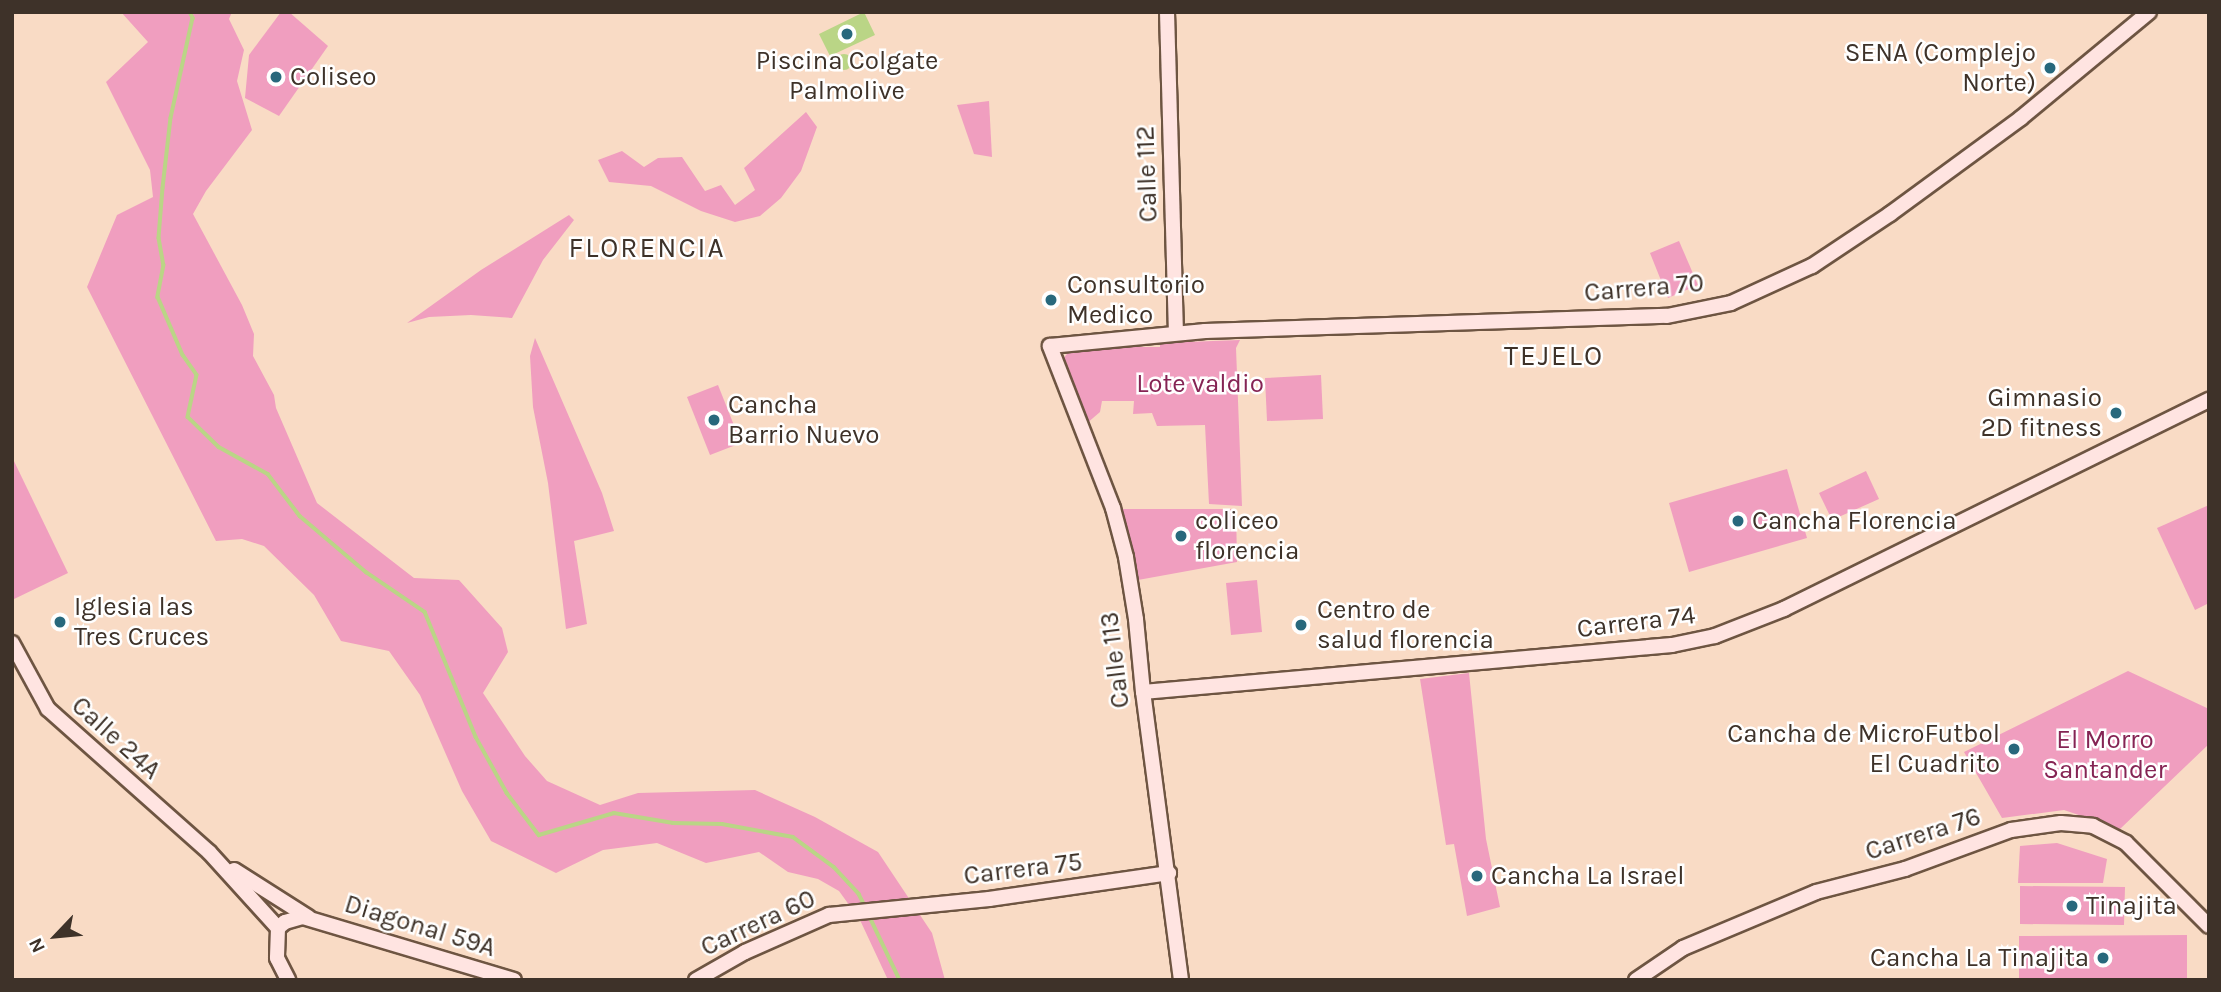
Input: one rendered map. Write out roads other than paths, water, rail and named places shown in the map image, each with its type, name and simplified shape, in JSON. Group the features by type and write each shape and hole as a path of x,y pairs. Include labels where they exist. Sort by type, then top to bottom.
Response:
{"main road":[{"name":"Calle 112","path":"1167,12 1176,333"},
{"name":"Carrera 70","path":"1050,346 1176,333 1667,316 1731,303 1812,266 1884,219 2021,118 2149,12"},
{"name":"Calle 113","path":"1050,346 1113,508 1136,619 1181,980"},
{"name":"Carrera 74","path":"1143,692 1672,645 1716,636 1796,603 2209,400"},
{"name":"Calle 24A","path":"12,643 48,709 209,852 278,928"},
{"name":"Carrera 76","path":"1636,980 1683,948 1816,892 1905,869 2011,830 2061,823 2093,826 2126,843 2209,926"},
{"name":"Calle 24A","path":"209,852 278,899"},
{"name":"Carrera 75","path":"884,910 989,900 1169,873"},
{"name":"Diagonal 59A","path":"278,899 313,919 514,980"},
{"name":"Carrera 60","path":"696,980 745,952 829,915 884,910"},
{"name":"Diagonal 59A","path":"278,928 294,918 313,919"},
{"path":"278,928 277,958 288,980"}],"waterway":[{"path":"190,12 193,18 171,118 163,188 159,238 164,265 158,297 183,355 197,375 188,417 219,447 268,474 300,516 366,572 425,612 476,737 507,793 539,835 614,813 673,823 722,824 793,837 834,867 859,894 866,908"},
{"path":"869,915 900,980"}],"place":[{"name":"Piscina Colgate Palmolive","path":"847,34"},
{"name":"SENA (Complejo Norte)","path":"2050,68"},
{"name":"Coliseo","path":"276,77"},
{"name":"Consultorio Medico","path":"1051,300"},
{"name":"Gimnasio 2D fitness","path":"2116,413"},
{"name":"Cancha Barrio Nuevo","path":"714,420"},
{"name":"Cancha Florencia","path":"1738,521"},
{"name":"coliceo florencia","path":"1181,536"},
{"name":"Iglesia las Tres Cruces","path":"60,622"},
{"name":"Centro de salud florencia","path":"1301,625"},
{"name":"Cancha de MicroFutbol El Cuadrito","path":"2014,749"},
{"name":"Cancha La Israel","path":"1477,876"},
{"name":"Tinajita","path":"2072,906"},
{"name":"Cancha La Tinajita","path":"2103,958"}],"district":[{"name":"FLORENCIA","path":"647,248"},
{"name":"TEJELO","path":"1554,356"}],"park label":[{"name":"Lote valdio","path":"1200,384"},
{"name":"El Morro Santander","path":"2105,755"}]}
